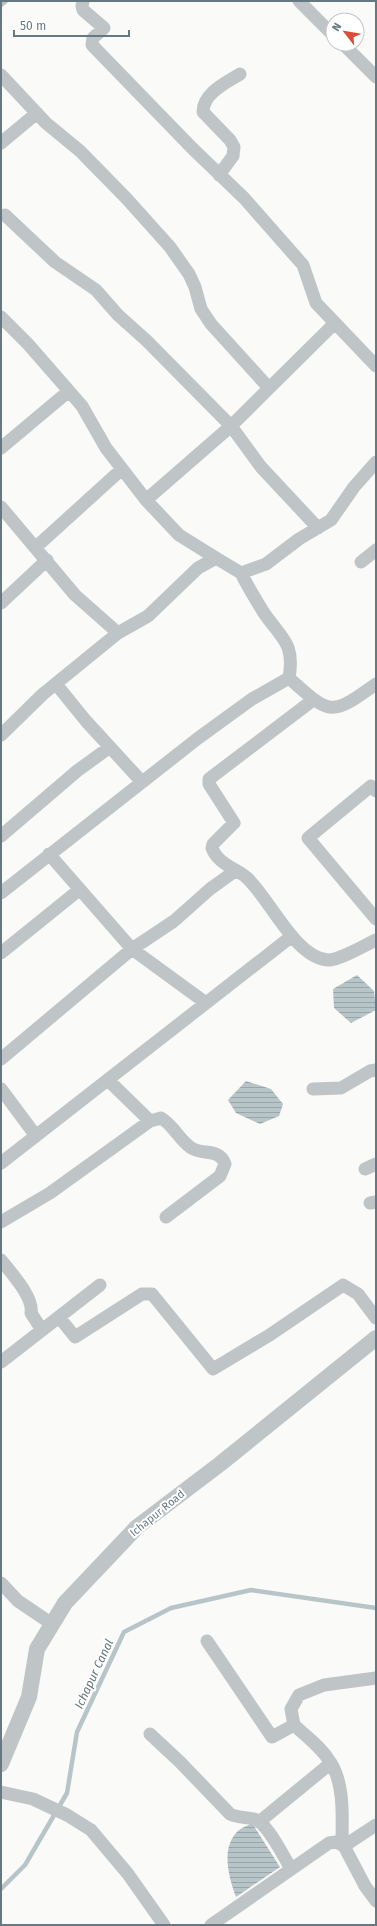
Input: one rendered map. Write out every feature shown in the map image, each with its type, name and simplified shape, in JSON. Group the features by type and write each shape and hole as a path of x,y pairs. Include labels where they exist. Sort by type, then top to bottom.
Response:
{"street":[{"path":"83,1 83,10 104,28 93,38 92,45 219,175 244,198 303,265 316,303 376,366"},
{"path":"299,1 325,27"},
{"path":"351,52 376,76"},
{"path":"219,175 233,156 234,147 230,140 203,112 203,103 208,96 240,74"},
{"path":"1,76 46,123 80,151 127,199 170,247 189,274 195,286 201,309 211,324 269,388"},
{"path":"1,144 37,113"},
{"path":"5,215 55,262 96,290 118,315 231,426 261,467 318,528"},
{"path":"1,317 28,344 82,406 106,448 146,500 179,534 241,573 265,614 287,642 292,662 289,678 252,699 142,782 1,893"},
{"path":"146,500 231,426 335,323"},
{"path":"1,448 69,391"},
{"path":"241,573 266,564 300,539 331,520 354,487 376,462"},
{"path":"36,548 122,469"},
{"path":"1,507 75,595 118,633"},
{"path":"361,562 376,550"},
{"path":"1,735 56,684 118,633 148,616 198,568 216,558"},
{"path":"1,603 46,560"},
{"path":"289,678 313,700 332,709 343,707 376,684"},
{"path":"56,684 86,721 142,782"},
{"path":"313,700 208,781 234,823 213,844 212,848 226,866 246,878 292,936 312,955 329,960 340,957 376,940"},
{"path":"1,836 77,771 110,747"},
{"path":"376,791 371,786 308,838 376,919"},
{"path":"49,854 132,949 206,1003"},
{"path":"1,1059 132,949 174,921 210,889 235,871"},
{"path":"1,953 79,890"},
{"path":"1,1163 292,936"},
{"path":"313,1089 341,1088 370,1071 376,1070"},
{"path":"108,1080 150,1121"},
{"path":"1,1089 36,1136"},
{"path":"1,1222 50,1193 150,1121 161,1118 190,1148 196,1151 215,1153 223,1160 225,1164 220,1176 166,1217"},
{"path":"1,1260 29,1298 32,1307 32,1314 42,1330"},
{"path":"1,1362 100,1285"},
{"path":"59,1317 75,1337 142,1294 152,1294 213,1369 268,1336 343,1285 358,1294 376,1318"},
{"name":"Ichapur Road","path":"1,1764 29,1697 37,1649 65,1602 137,1527 220,1464 376,1338"},
{"path":"1,1583 18,1601 52,1624"},
{"path":"207,1641 272,1737 294,1725"},
{"path":"376,1678 324,1685 299,1694 291,1709 294,1725 318,1747 331,1763 338,1778 343,1810 343,1845 365,1886 376,1901"},
{"path":"150,1734 180,1762 230,1814 238,1818 254,1819 263,1824 291,1868"},
{"path":"260,1822 331,1763"},
{"path":"1,1792 33,1799 67,1815 91,1830 128,1874 164,1925"},
{"path":"211,1925 329,1843 334,1842 343,1845 376,1825"}],"shaded area":[{"path":"357,975 374,991 376,1010 351,1023 334,1008 333,989"},
{"path":"246,1081 271,1089 283,1104 279,1116 260,1124 236,1113 228,1100"},
{"path":"252,1823 280,1867 236,1897 229,1873 229,1848 231,1840 238,1831"}],"waterway":[{"path":"1,5 6,1"},
{"name":"Ichapur Canal","path":"1,1889 25,1865 67,1793 77,1732 124,1632 171,1608 251,1590 376,1608"}]}
